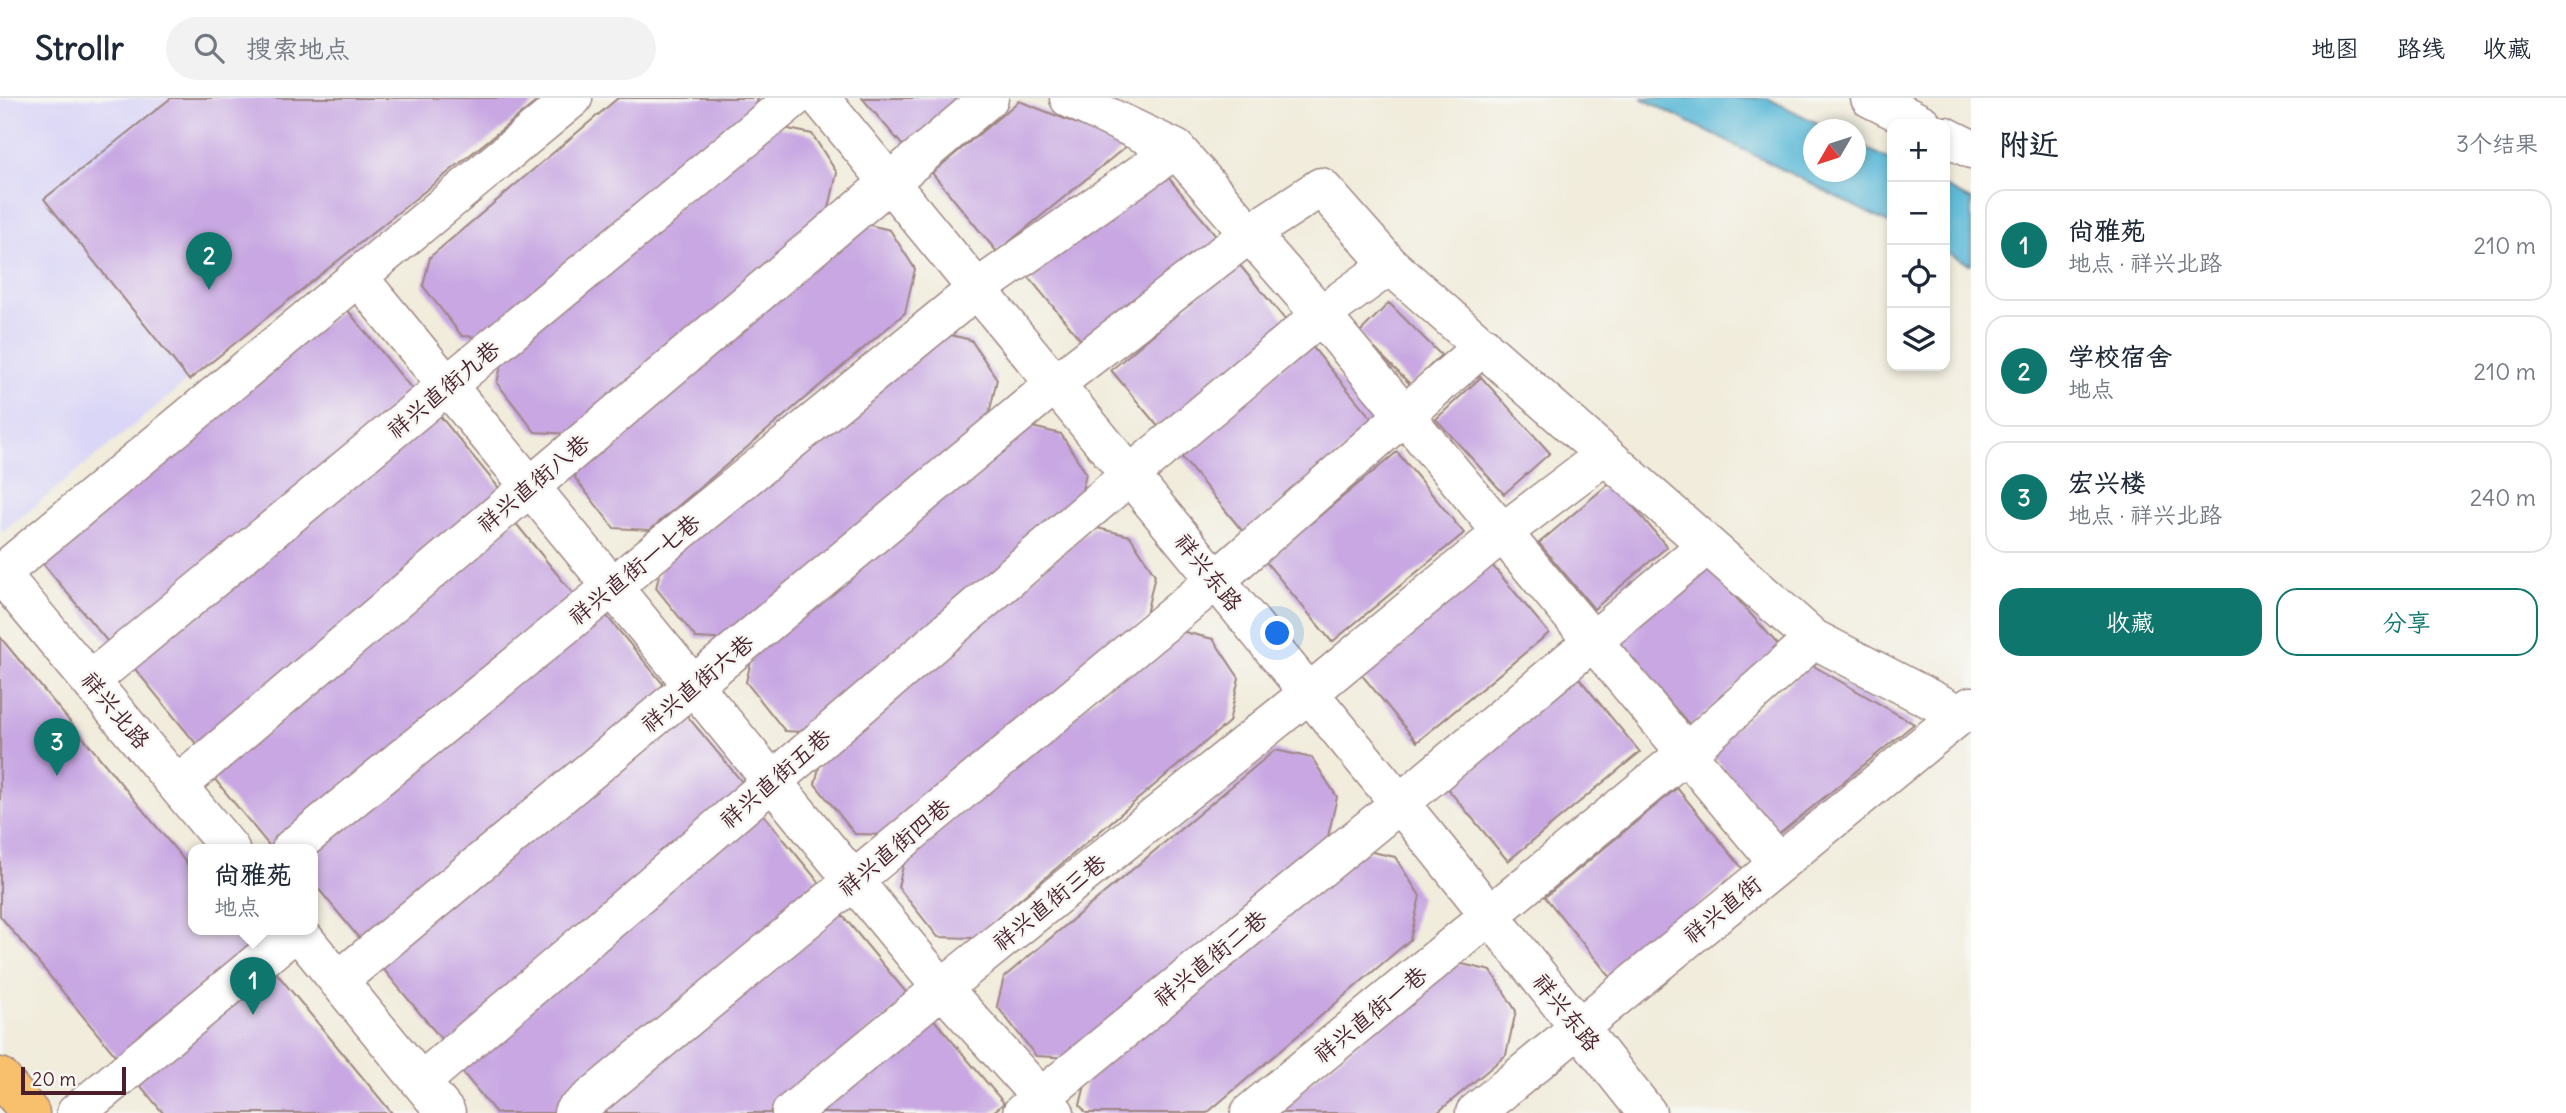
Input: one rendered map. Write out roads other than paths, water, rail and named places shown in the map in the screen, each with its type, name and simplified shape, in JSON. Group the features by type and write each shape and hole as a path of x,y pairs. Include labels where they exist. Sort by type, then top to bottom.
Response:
{"main road":[{"path":"0,1077 30,1113"}],"street":[{"path":"0,574 573,98"},
{"name":"祥兴直街九巷","path":"91,680 794,98"},
{"name":"祥兴东路","path":"820,98 1490,915 1647,1113"},
{"name":"祥兴直街八巷","path":"178,785 989,98"},
{"path":"1069,98 1175,149 1321,315 1778,863"},
{"path":"1870,98 1912,119"},
{"path":"1950,138 1971,149"},
{"name":"祥兴直街一七巷","path":"297,844 977,289 1175,149"},
{"name":"祥兴直街六巷","path":"338,981 1055,384 1249,234 1321,187 1390,265"},
{"path":"1390,265 1814,639 1966,710"},
{"name":"祥兴直街五巷","path":"421,1082 1130,475 1321,315 1390,265"},
{"path":"358,277 1039,1108"},
{"name":"祥兴直街四巷","path":"573,1113 1216,580 1483,346"},
{"name":"祥兴直街三巷","path":"791,1113 1502,533 1605,455"},
{"name":"祥兴直街二巷","path":"1039,1108 1707,545"},
{"name":"祥兴北路","path":"0,574 226,844"},
{"name":"祥兴直街一巷","path":"1250,1113 1685,754 1814,639"},
{"name":"祥兴直街","path":"1475,1113 1966,710"},
{"path":"76,1113 290,935"},
{"path":"300,935 446,1113"}],"water":[{"path":"1641,98 1767,98 1809,119 1803,119 1803,180"},
{"path":"1866,148 1887,158 1887,222 1807,182 1866,182"},
{"path":"1950,190 1971,200 1971,265 1950,254"}],"place":[{"name":"学校宿舍","path":"209,290"},
{"name":"宏兴楼","path":"57,776"},
{"name":"尚雅苑","path":"253,1015"}]}
